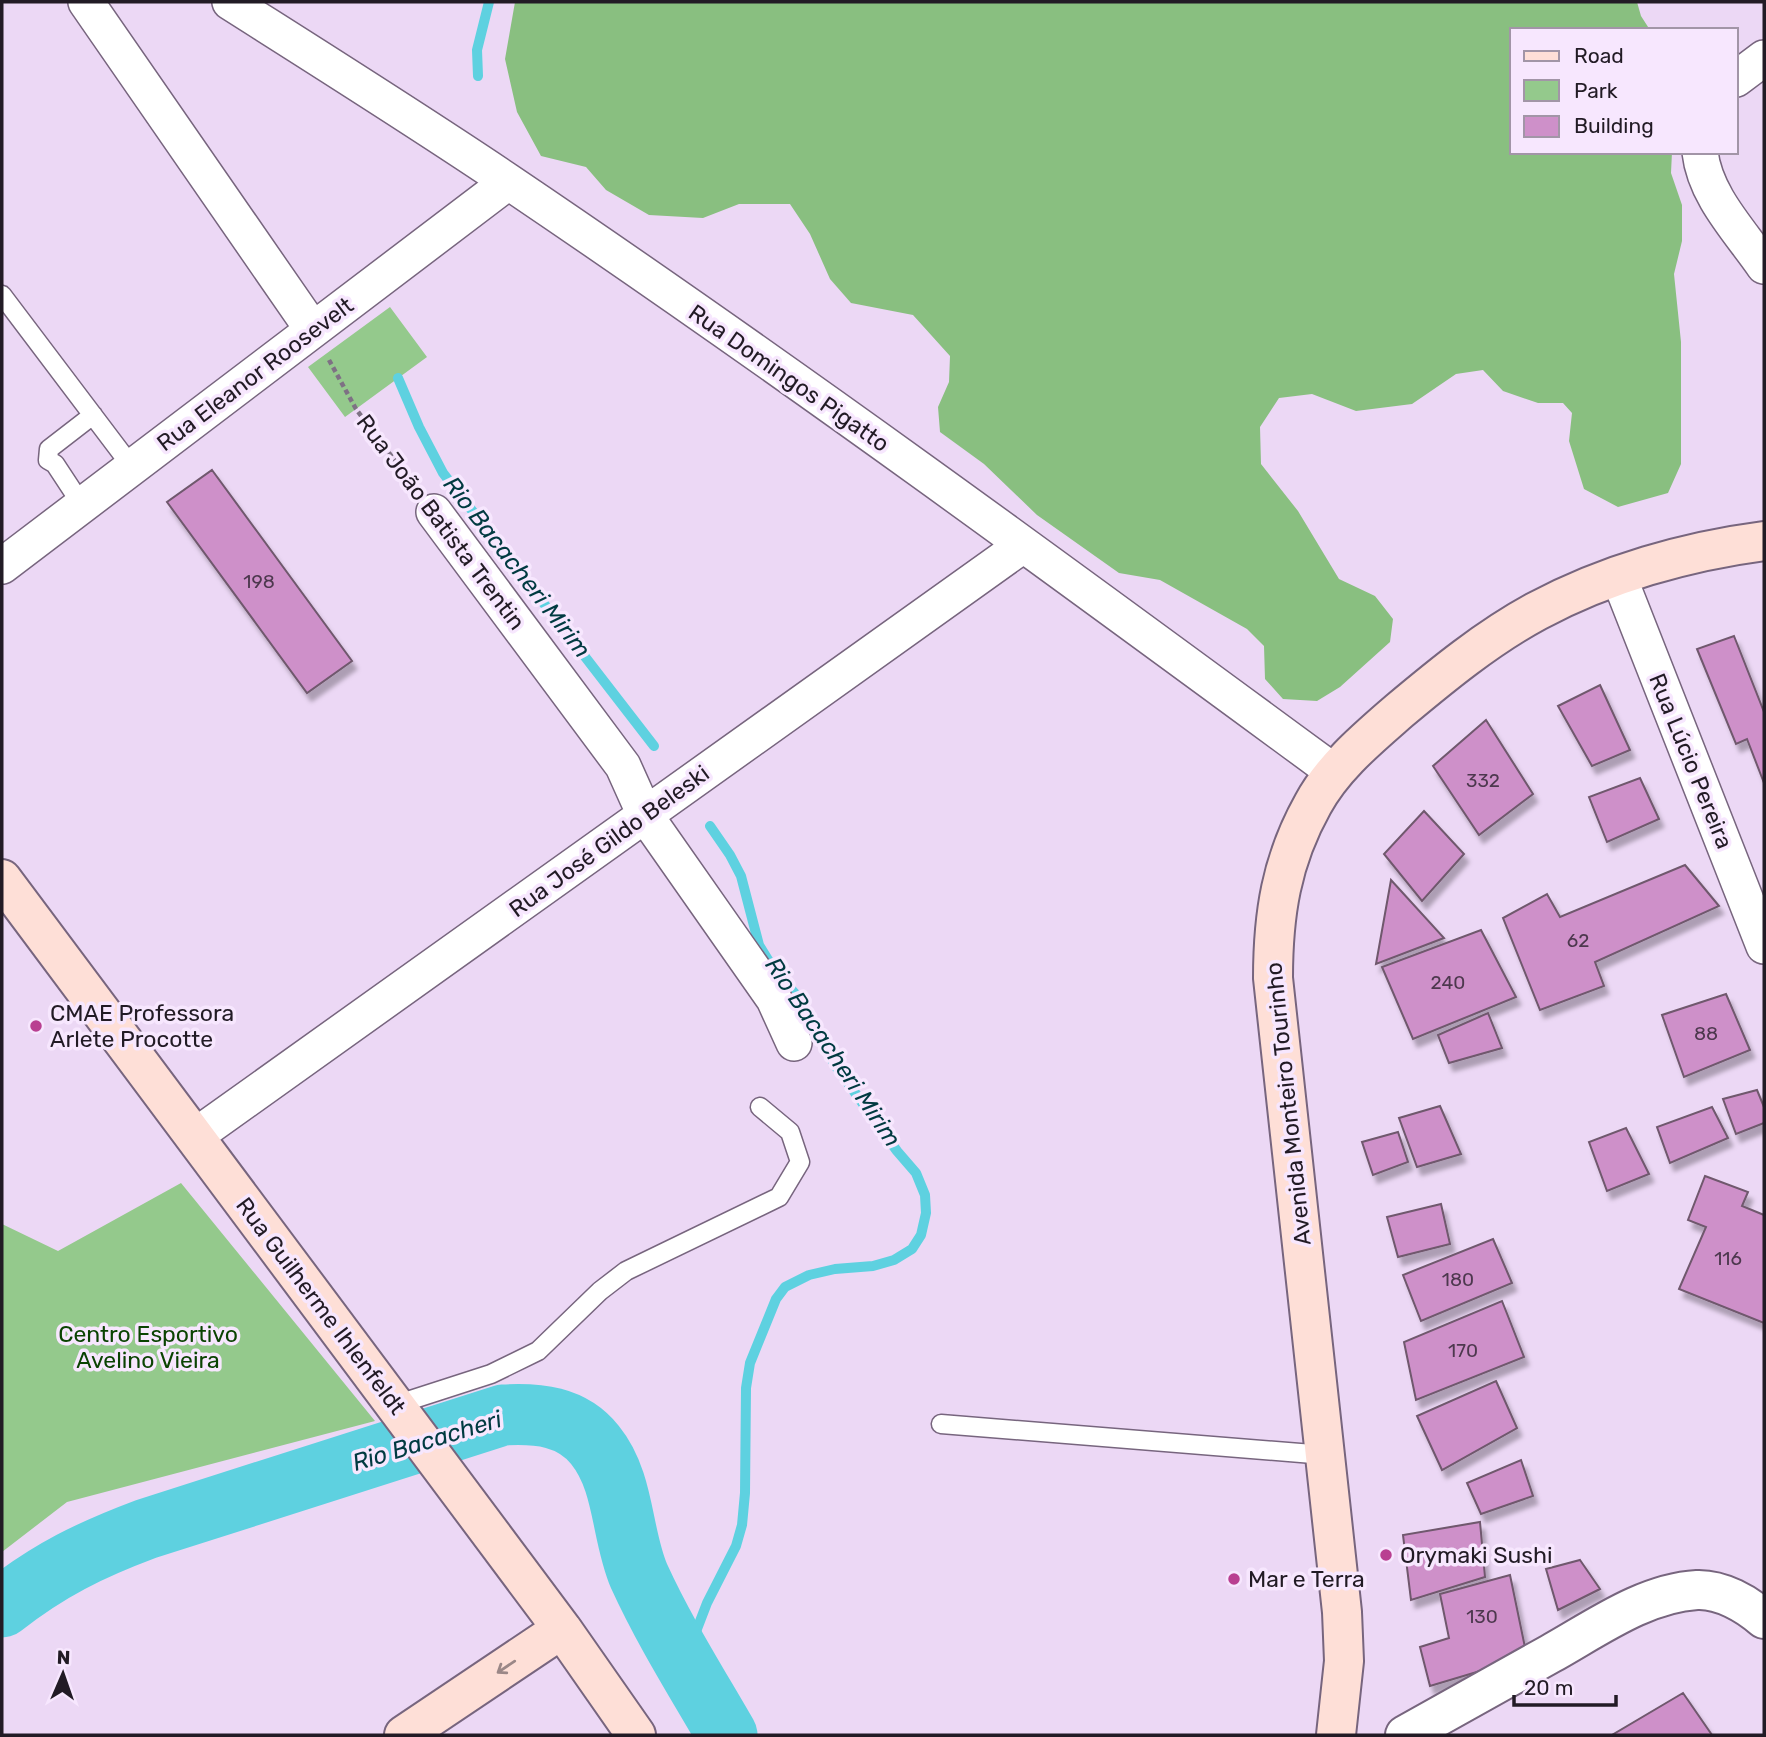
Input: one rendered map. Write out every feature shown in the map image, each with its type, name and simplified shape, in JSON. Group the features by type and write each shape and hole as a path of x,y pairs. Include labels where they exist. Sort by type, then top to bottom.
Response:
{"main road":[{"name":"Avenida Monteiro Tourinho","path":"1336,1735 1344,1661 1342,1612 1273,978 1273,944 1280,886 1292,849 1313,803 1335,772 1376,731 1483,645 1534,612 1618,575 1682,557 1764,541"},
{"name":"Rua Guilherme Ihlenfeldt","path":"2,879 562,1629 636,1735"},
{"path":"404,1735 562,1629"}],"street":[{"path":"86,2 313,330"},
{"name":"Rua Domingos Pigatto","path":"230,2 508,182 1023,545 1335,772"},
{"path":"1738,78 1764,58"},
{"path":"1700,154 1712,192 1764,266"},
{"name":"Rua Eleanor Roosevelt","path":"2,566 508,182"},
{"name":"Rua João Batista Trentin","path":"433,512 623,766 645,815 774,999 794,1042"},
{"name":"Rua José Gildo Beleski","path":"194,1137 1023,545"},
{"name":"Rua Lúcio Pereira","path":"1618,575 1764,946"},
{"path":"1405,1735 1626,1611 1666,1595 1699,1590 1724,1594 1753,1609 1764,1619"}],"lane":[{"path":"2,295 132,467"},
{"path":"82,505 55,464 48,460 47,454 49,449 93,415"},
{"path":"395,1405 491,1374 538,1351 600,1291 626,1271 779,1197 800,1161 790,1132 760,1107"},
{"path":"941,1424 1325,1455"}],"path":[{"name":"Rua João Batista Trentin","path":"313,330 356,409 433,512"}],"green space":[{"path":"515,2 1637,2 1641,16 1649,28 1510,28 1510,154 1672,154 1671,173 1682,205 1682,241 1674,274 1681,342 1681,464 1668,493 1618,507 1584,489 1569,441 1572,413 1563,403 1538,403 1503,391 1483,370 1456,374 1412,404 1356,411 1312,394 1279,398 1260,427 1261,464 1298,511 1339,579 1375,596 1393,619 1390,642 1340,687 1317,701 1283,699 1265,679 1264,646 1247,629 1160,580 1119,573 1037,515 984,464 940,432 938,407 949,382 950,356 913,315 851,303 830,279 810,234 790,204 739,204 703,218 649,215 606,190 586,167 541,156 517,112 505,59"},
{"path":"390,307 427,357 345,417 308,367"},
{"name":"Centro Esportivo Avelino Vieira","path":"181,1183 375,1421 67,1502 2,1552 2,1224 58,1251"}],"building":[{"path":"212,470 352,661 307,693 167,502"},
{"path":"1734,636 1764,712 1764,783 1747,739 1736,744 1697,649"},
{"path":"1600,685 1630,750 1592,766 1558,706"},
{"path":"1486,720 1533,794 1479,835 1433,766"},
{"path":"1640,778 1659,819 1607,842 1589,797"},
{"path":"1424,811 1464,854 1422,901 1384,854"},
{"path":"1685,865 1719,906 1595,962 1604,986 1540,1010 1503,918 1547,894 1560,917"},
{"path":"1391,880 1444,938 1376,964"},
{"path":"1481,930 1516,997 1413,1039 1382,967"},
{"path":"1726,994 1750,1050 1684,1077 1662,1015"},
{"path":"1488,1013 1502,1048 1449,1063 1438,1035"},
{"path":"1757,1090 1764,1107 1764,1123 1736,1134 1723,1099"},
{"path":"1440,1106 1461,1154 1417,1167 1399,1118"},
{"path":"1712,1107 1728,1138 1670,1163 1657,1127"},
{"path":"1626,1128 1649,1174 1607,1191 1589,1142"},
{"path":"1398,1132 1408,1162 1373,1175 1362,1142"},
{"path":"1705,1176 1748,1192 1742,1206 1764,1215 1764,1323 1679,1289 1706,1227 1688,1220"},
{"path":"1441,1204 1450,1244 1398,1257 1387,1217"},
{"path":"1493,1239 1512,1283 1421,1321 1403,1275"},
{"path":"1502,1301 1524,1357 1416,1400 1404,1342"},
{"path":"1496,1381 1517,1428 1442,1470 1417,1416"},
{"path":"1521,1460 1533,1496 1481,1514 1467,1483"},
{"path":"1480,1522 1485,1577 1411,1600 1403,1535"},
{"path":"1580,1560 1600,1589 1558,1610 1546,1569"},
{"path":"1510,1575 1527,1657 1430,1686 1420,1647 1449,1638 1440,1594"},
{"path":"1683,1693 1712,1735 1612,1735"}],"waterway":[{"name":"Rio Bacacheri Mirim","path":"478,76 477,50 489,2"},
{"name":"Rio Bacacheri Mirim","path":"398,378 443,473 654,746"},
{"name":"Rio Bacacheri Mirim","path":"690,1671 697,1629 736,1546 742,1525 746,1388 750,1363 776,1299 785,1287 809,1275 835,1269 873,1266 894,1260 912,1249 921,1235 926,1213 925,1195 916,1173 835,1065 799,998 775,971 759,945 741,876 710,826"},
{"name":"Rio Bacacheri","path":"2,1607 36,1582 71,1562 146,1529 503,1415 554,1418 586,1435 605,1460 617,1492 639,1576 670,1637 727,1735"}],"place":[{"name":"CMAE Professora Arlete Procotte","path":"36,1026"},
{"name":"Orymaki Sushi","path":"1386,1555"},
{"name":"Mar e Terra","path":"1234,1579"}]}
